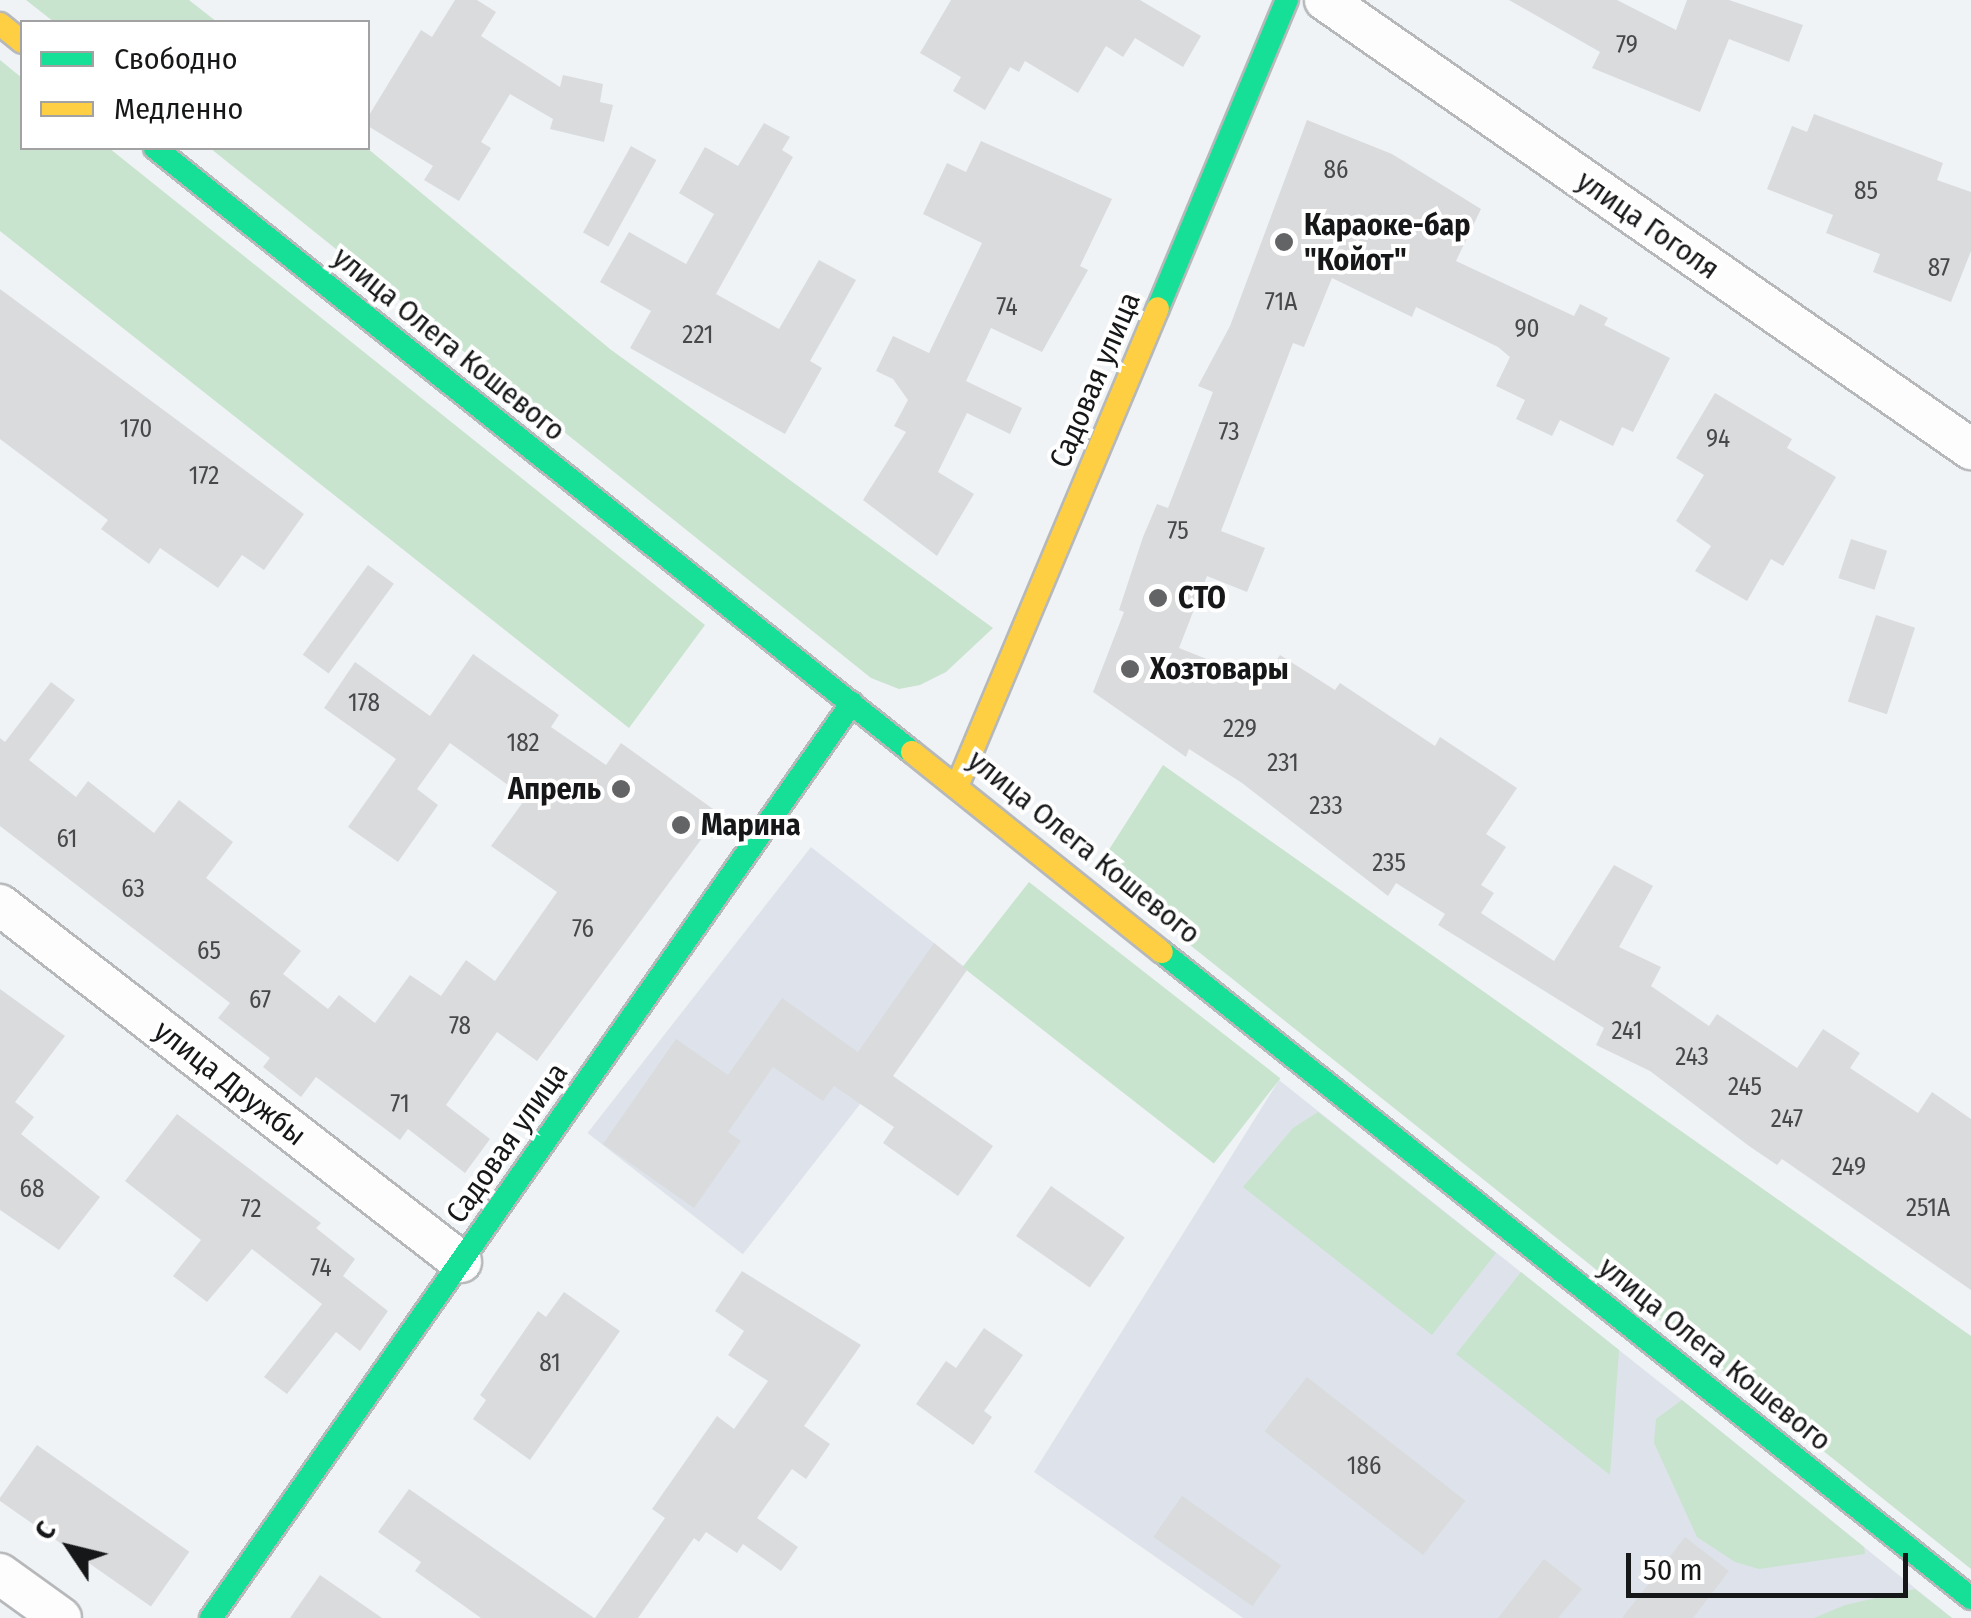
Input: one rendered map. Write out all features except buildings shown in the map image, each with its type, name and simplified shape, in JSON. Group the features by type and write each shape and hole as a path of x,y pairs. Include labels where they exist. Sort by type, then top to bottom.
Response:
{"street":[{"name":"Садовая улица","path":"958,784 1287,0"},
{"name":"улица Гоголя","path":"1325,0 1971,449"},
{"path":"0,24 20,40"},
{"name":"улица Олега Кошевого","path":"158,150 958,784 1971,1598"},
{"name":"Садовая улица","path":"211,1618 852,703"},
{"name":"улица Дружбы","path":"0,905 461,1262"},
{"path":"0,1574 61,1618"}],"shaded area":[{"path":"811,847 966,968 743,1254 588,1133"},
{"path":"1279,1080 1952,1618 1243,1618 1034,1472"}],"green space":[{"path":"26,0 189,0 214,20 51,20"},
{"path":"0,60 20,76 20,150 111,150 705,625 629,728 0,231"},
{"path":"212,150 369,150 610,349 993,628 946,672 920,685 899,689 871,678"},
{"path":"1163,765 1971,1336 1971,1569 1096,870"},
{"path":"1029,882 1280,1078 1214,1164 963,967"},
{"path":"1318,1112 1496,1253 1432,1335 1243,1187 1293,1128"},
{"path":"1521,1272 1619,1350 1610,1475 1456,1354"},
{"path":"1682,1400 1864,1547 1865,1554 1759,1569 1735,1562 1697,1537 1654,1443 1656,1419"},
{"path":"1915,1589 1952,1618 1814,1618 1845,1605"}],"traffic: fast":[{"path":"1158,308 1287,0"},
{"path":"158,150 912,752"},
{"path":"211,1618 852,703"},
{"path":"1162,952 1971,1598"}],"traffic: slow":[{"path":"0,24 20,40"},
{"path":"958,784 1158,308"},
{"path":"912,752 1162,952"}],"place":[{"name":"Караоке-бар \"Койот\"","path":"1284,242"},
{"name":"СТО","path":"1158,598"},
{"name":"Хозтовары","path":"1130,669"},
{"name":"Апрель","path":"621,789"},
{"name":"Марина","path":"681,825"}]}
